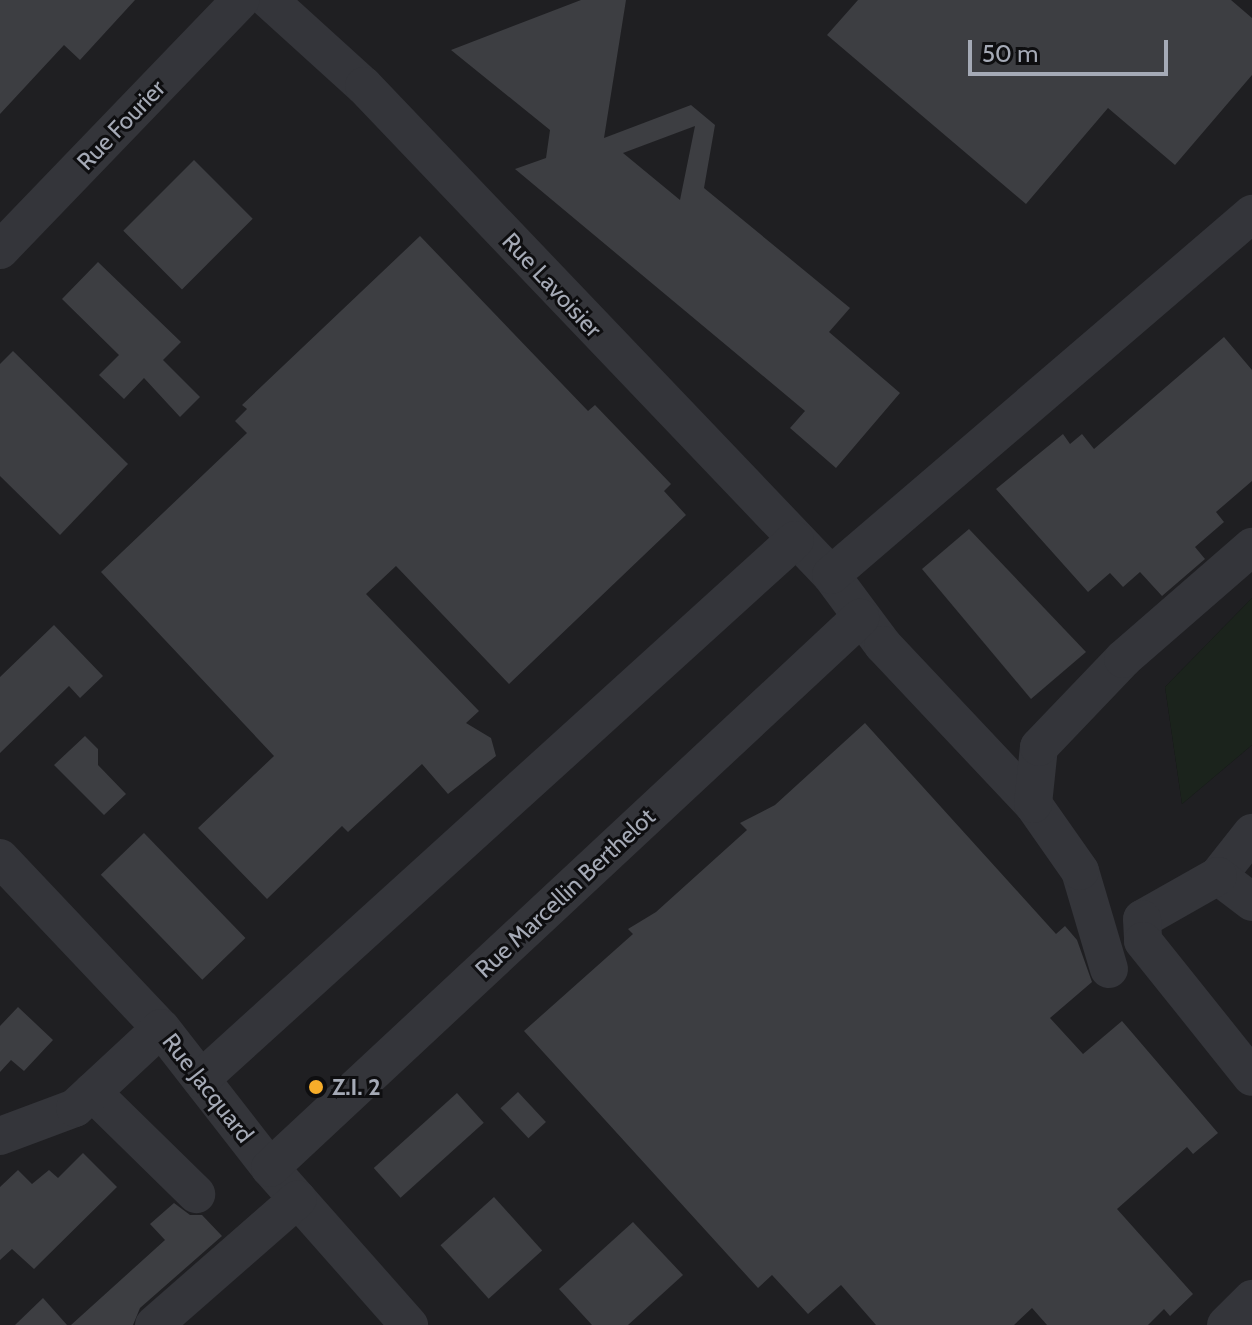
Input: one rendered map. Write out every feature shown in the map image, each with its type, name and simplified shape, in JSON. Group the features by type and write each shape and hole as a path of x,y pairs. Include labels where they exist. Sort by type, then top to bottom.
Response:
{"street":[{"name":"Rue Fourier","path":"0,250 241,0"},
{"name":"Rue Lavoisier","path":"269,0 364,86 831,575 860,618 1033,804 1080,871 1109,969"},
{"path":"831,575 1252,214"},
{"path":"201,1079 795,540"},
{"path":"1033,804 1039,747 1123,659 1252,547"},
{"name":"Rue Marcellin Berthelot","path":"270,1168 860,618"},
{"path":"1252,833 1218,876 1142,919 1143,941 1252,1077"},
{"name":"Rue Jacquard","path":"0,858 161,1028 270,1168 409,1325"},
{"path":"1218,876 1252,902"},
{"path":"0,1136 75,1108 161,1028"},
{"path":"92,1092 196,1194"},
{"path":"154,1325 298,1199"},
{"path":"1226,1325 1252,1299"}],"shaded area":[{"path":"0,0 1252,0 1252,598 1165,687 1182,804 1252,745 1252,1325 0,1325"},
{"path":"1252,598 1252,745 1182,804 1165,687"}],"building":[{"path":"0,0 135,0 80,60 64,45 0,114"},
{"path":"581,0 626,0 604,138 691,105 715,125 704,188 850,308 829,332 900,393 836,468 790,428 805,411 515,169 546,158 550,130 451,50","holes":["695,126 680,200 623,153"]},
{"path":"858,0 1231,0 1252,18 1252,75 1175,165 1108,108 1026,204 827,35"},
{"path":"194,160 253,219 182,289 123,231"},
{"path":"420,236 588,411 595,405 671,484 664,491 686,515 509,684 396,566 366,594 479,711 466,723 491,738 496,756 448,794 422,764 348,832 342,826 267,899 198,828 274,756 101,572 247,433 235,421 247,409 242,405"},
{"path":"98,262 181,342 163,360 200,397 180,417 144,378 124,399 99,375 119,355 62,299"},
{"path":"1224,337 1252,370 1252,481 1216,512 1224,522 1195,547 1205,559 1162,596 1140,572 1123,587 1110,573 1088,592 996,489 1063,434 1070,444 1082,434 1094,449"},
{"path":"13,351 128,464 60,535 0,476 0,364"},
{"path":"969,529 1086,652 1031,699 922,569"},
{"path":"54,625 103,676 80,698 69,686 0,753 0,677"},
{"path":"865,723 1056,934 1065,926 1077,940 1092,982 1050,1018 1083,1054 1122,1021 1218,1133 1193,1154 1187,1147 1117,1209 1193,1294 1170,1316 1164,1309 1148,1325 1047,1325 1032,1308 1014,1325 876,1325 841,1285 808,1314 772,1275 758,1288 524,1031 633,934 628,929 656,912 747,830 740,823 775,805"},
{"path":"85,736 98,749 98,765 126,794 104,815 54,765"},
{"path":"144,833 245,938 202,980 101,875"},
{"path":"18,1007 53,1040 24,1071 11,1060 0,1072 0,1026"},
{"path":"518,1092 546,1122 528,1138 500,1108"},
{"path":"457,1093 484,1123 401,1198 374,1168"},
{"path":"83,1153 117,1187 34,1269 12,1249 0,1260 0,1187 18,1170 32,1184 49,1170 58,1178"},
{"path":"494,1197 542,1251 489,1299 440,1245"},
{"path":"174,1203 190,1215 202,1215 222,1236 140,1308 133,1325 71,1325 165,1240 150,1224"},
{"path":"633,1222 683,1275 628,1325 592,1325 559,1289"},
{"path":"43,1298 67,1325 15,1325"}],"place":[{"name":"Z.I. 2","path":"316,1087"}]}
